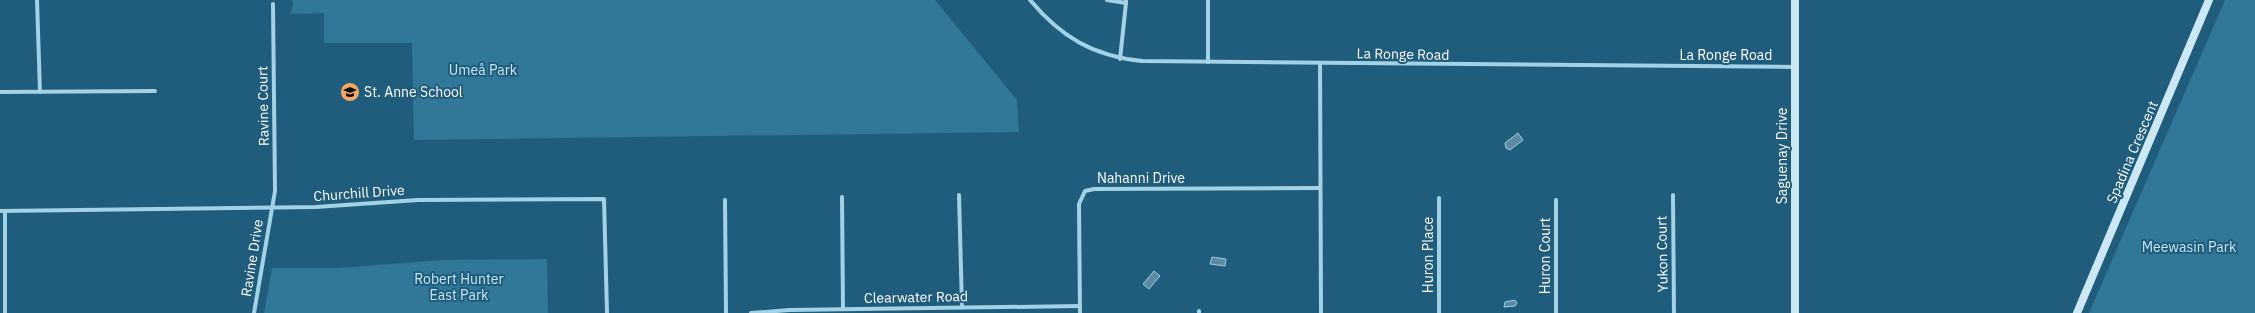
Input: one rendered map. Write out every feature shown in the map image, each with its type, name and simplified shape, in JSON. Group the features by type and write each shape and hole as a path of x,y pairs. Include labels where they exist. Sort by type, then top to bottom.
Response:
{"street":[{"path":"37,0 40,92"},
{"name":"La Ronge Road","path":"1030,0 1045,17 1075,42 1120,59 1142,61 1795,67"},
{"path":"1107,0 1126,2 1120,59"},
{"path":"1208,0 1208,62"},
{"name":"Saguenay Drive","path":"1794,313 1795,0"},
{"name":"Spadina Crescent","path":"2077,313 2210,0"},
{"name":"Ravine Court","path":"272,207 275,191 273,4"},
{"path":"1320,63 1321,313"},
{"path":"0,92 155,91"},
{"name":"Nahanni Drive","path":"1080,313 1079,204 1080,198 1085,191 1094,189 1320,188"},
{"path":"959,195 962,307"},
{"name":"Yukon Court","path":"1673,195 1674,313"},
{"path":"842,197 843,309"},
{"name":"Huron Place","path":"1439,198 1439,313"},
{"name":"Churchill Drive","path":"2,211 346,206 418,200 604,199 607,313"},
{"path":"725,200 726,313"},
{"name":"Huron Court","path":"1556,200 1556,313"},
{"name":"Ravine Drive","path":"254,313 272,207"},
{"path":"2,211 5,313"},
{"name":"Clearwater Road","path":"751,313 843,309 1080,306"}],"green space":[{"name":"Umeå Park","path":"292,0 935,0 1017,100 1019,132 414,140 412,43 324,43 324,13 290,14 293,6"},
{"name":"Meewasin Park","path":"2225,0 2255,0 2255,313 2089,313"},
{"name":"Robert Hunter East Park","path":"547,259 548,313 264,313 272,268 339,268 443,260"}],"shaded area":[{"path":"1518,133 1523,140 1510,150 1506,148 1505,143"},
{"path":"1212,257 1226,259 1225,266 1210,264"},
{"path":"1154,271 1160,276 1149,289 1143,284"},
{"path":"1515,300 1517,303 1515,306 1504,307 1505,302"}],"place":[{"name":"St. Anne School","path":"350,92"}]}
